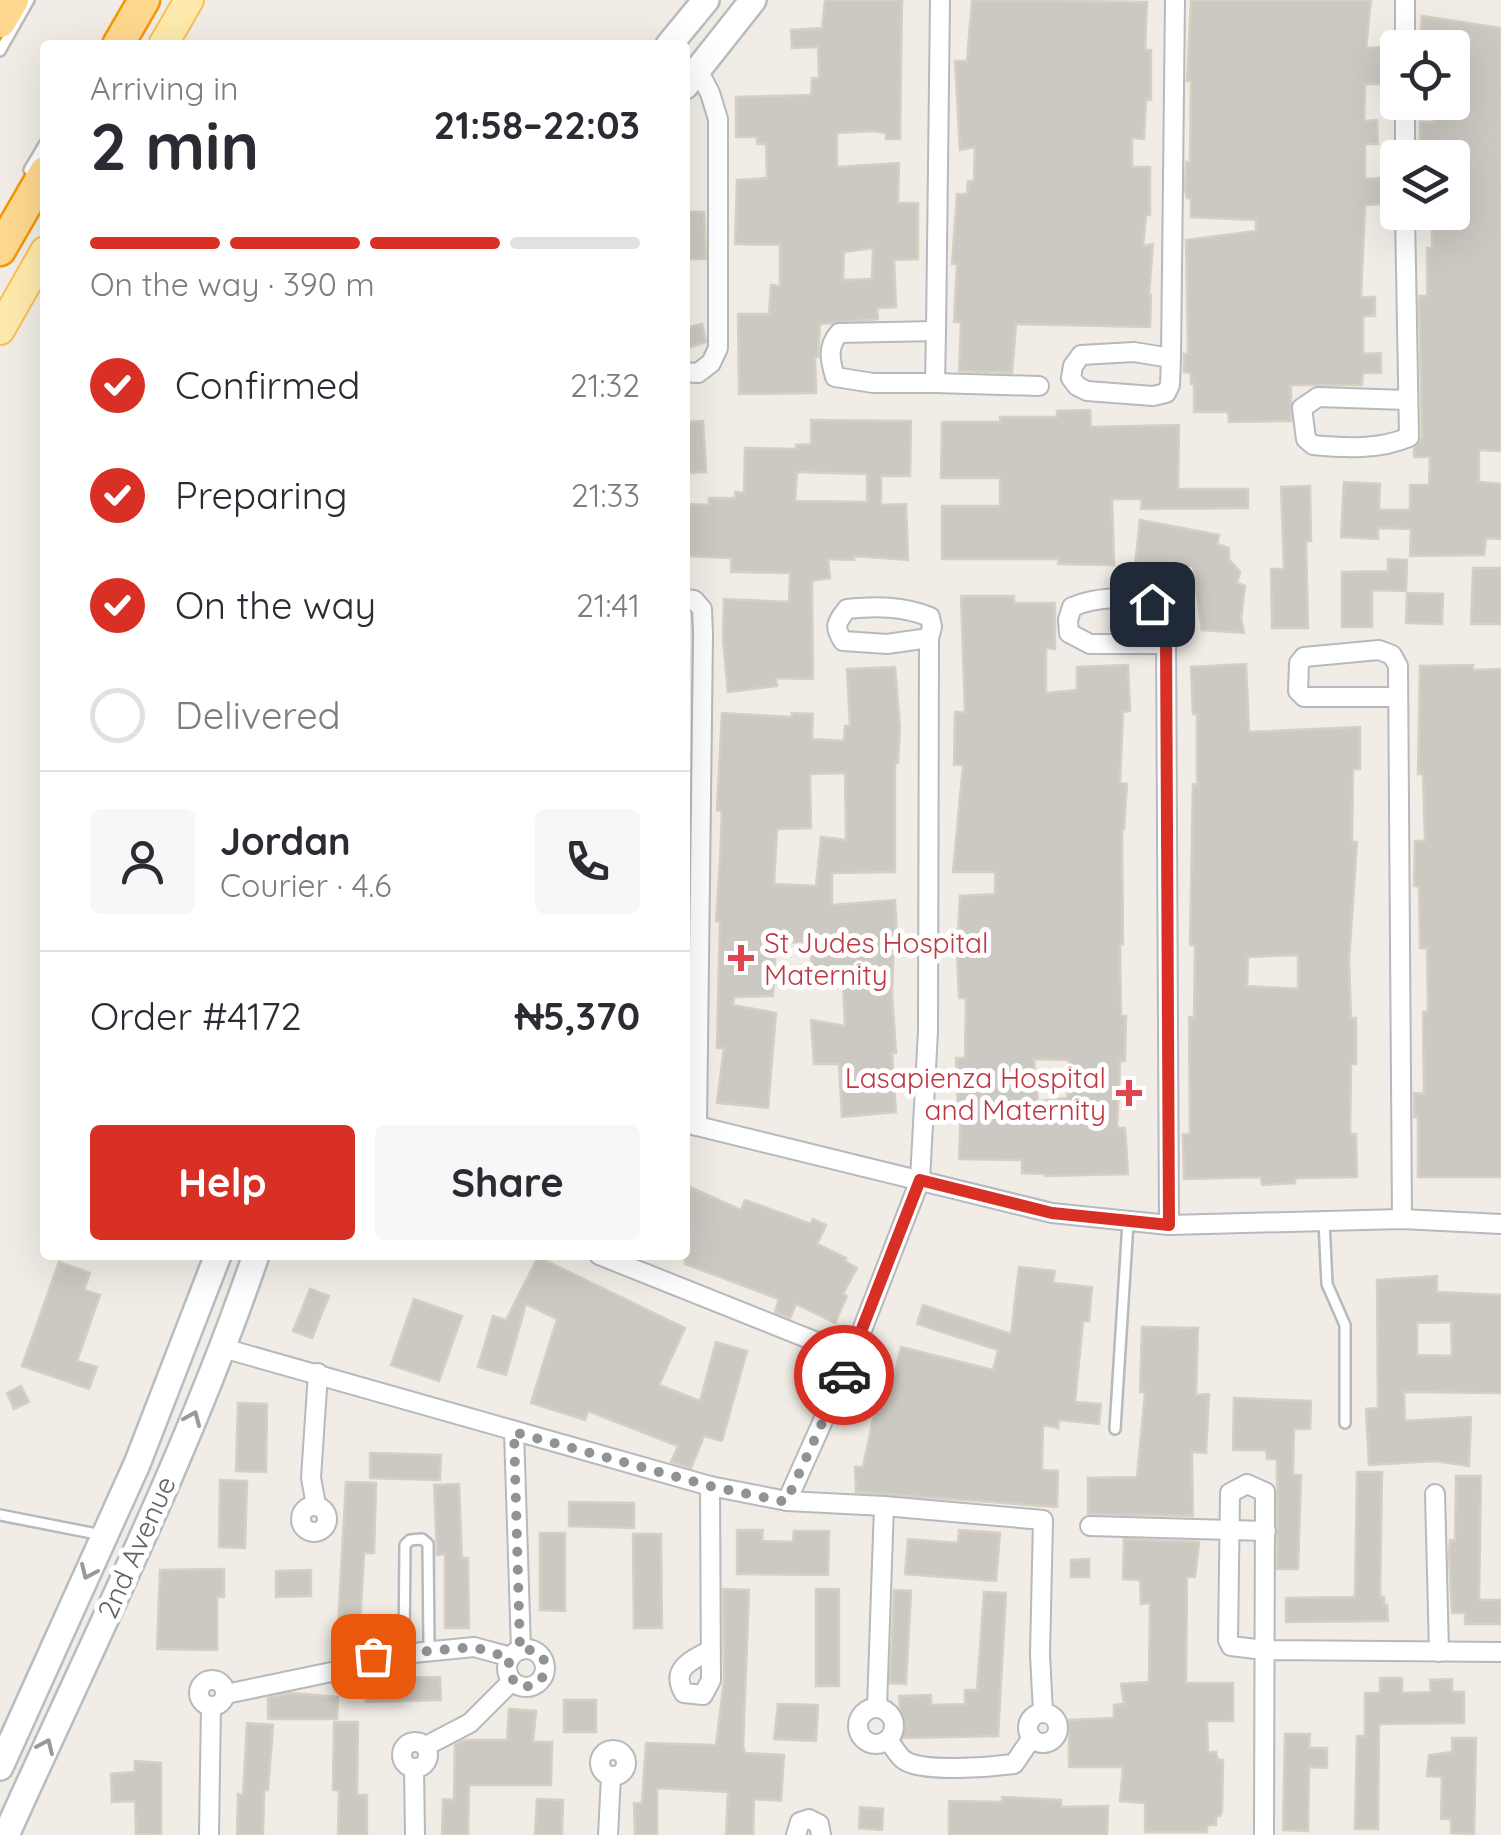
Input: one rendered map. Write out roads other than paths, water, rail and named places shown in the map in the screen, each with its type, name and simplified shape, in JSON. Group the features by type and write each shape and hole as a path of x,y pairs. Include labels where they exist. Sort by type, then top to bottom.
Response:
{"highway":[{"path":"0,22 13,0"},
{"path":"121,40 144,0"},
{"path":"0,250 36,173"}],"main road":[{"path":"166,40 189,0"},
{"path":"0,330 40,260"}],"street":[{"path":"674,40 706,0"},
{"path":"690,372 698,373 711,363 718,348 718,118 710,92 692,78 754,0"},
{"path":"935,382 940,0"},
{"path":"1171,358 1134,352 1081,355 1073,366 1072,378 1087,391 1153,396 1166,393 1170,385 1171,358 1175,0"},
{"path":"1405,0 1405,30"},
{"path":"1405,230 1408,436 1396,443 1330,447 1313,446 1306,439 1302,408 1318,397 1406,400"},
{"path":"936,331 840,333 833,340 829,358 835,377 926,385 935,382 1040,386"},
{"path":"690,600 702,609 694,633 691,1125 1052,1213 1169,1225 1402,1219 1501,1224"},
{"path":"1166,644 1090,644 1070,633 1072,607 1090,600 1152,604 1161,612 1166,644 1169,1225"},
{"path":"786,1502 852,1356 920,1180 928,1031 932,627 930,617 914,610 879,606 847,609 836,622 843,641 887,644 929,638"},
{"path":"1398,697 1304,696 1298,691 1299,663 1304,658 1379,650 1392,654 1398,666 1402,1219"},
{"name":"2nd Avenue","path":"0,1767 176,1368 216,1260"},
{"name":"2nd Avenue","path":"10,1834 223,1348 254,1260"},
{"path":"612,1260 852,1356"},
{"path":"223,1348 710,1486 786,1502 1044,1520 1040,1655 1043,1712 1054,1717 1058,1728 1054,1740 1042,1744 1031,1739 1014,1764 990,1767 926,1766 905,1761 889,1741"},
{"path":"316,1505 311,1478 318,1373"},
{"path":"209,1835 218,1700 340,1670 373,1656 474,1647 516,1654 534,1650 544,1660 545,1673 537,1684 524,1688 512,1681 507,1670 516,1654 514,1432"},
{"path":"1264,1835 1264,1650 1266,1531 1265,1492 1247,1484 1230,1493 1231,1646 1264,1650 1501,1652"},
{"path":"710,1486 710,1650"},
{"path":"1434,1494 1439,1652"},
{"path":"877,1707 884,1506"},
{"path":"1090,1526 1266,1531"},
{"path":"415,1835 414,1768 424,1765 428,1756 426,1746 470,1723 512,1681"},
{"path":"877,1707 890,1713 896,1727 889,1741 875,1746 862,1740 857,1726 864,1712 877,1707"},
{"path":"608,1835 612,1776"},
{"path":"796,1835 800,1822 810,1819 818,1824 821,1835"}],"lane":[{"path":"0,51 29,0"},
{"path":"1324,1221 1328,1284 1344,1324 1345,1423"},
{"path":"1114,1430 1128,1222"},
{"path":"0,1514 104,1535"},
{"path":"404,1653 406,1544 410,1540 422,1539 428,1544 429,1650"}],"place":[{"name":"St Judes Hospital Maternity","path":"741,958"},
{"name":"Lasapienza Hospital and Maternity","path":"1129,1093"}]}
